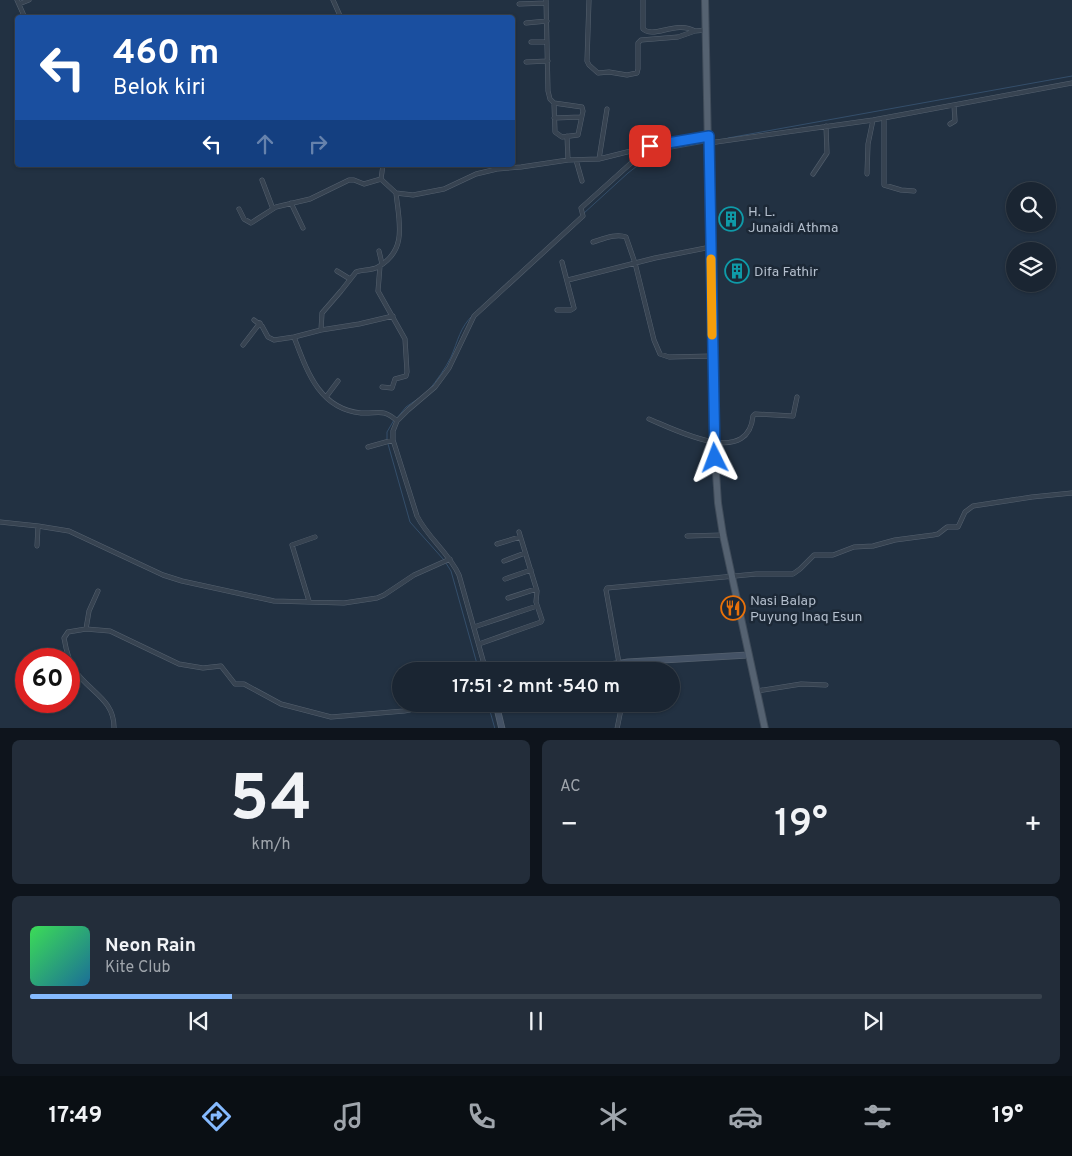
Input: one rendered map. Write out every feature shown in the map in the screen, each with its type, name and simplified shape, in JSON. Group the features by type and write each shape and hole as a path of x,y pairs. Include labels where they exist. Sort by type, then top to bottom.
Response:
{"main road":[{"path":"705,0 714,442 718,503 722,535 765,728"}],"street":[{"path":"24,15 18,2 29,0"},
{"path":"333,0 340,15"},
{"path":"589,0 587,61 598,73 634,74 638,69 638,43 640,41 683,37 706,30"},
{"path":"643,0 645,31 652,32 685,27 695,32"},
{"path":"519,4 546,2 550,100 554,103 582,107 583,111 578,134 567,136 556,134 554,103"},
{"path":"526,23 547,21"},
{"path":"532,42 547,42"},
{"path":"526,62 548,61"},
{"path":"381,179 396,193 413,195 444,189 486,171 568,160 599,159 650,146 873,120 1072,83"},
{"path":"950,124 955,120 954,105"},
{"path":"599,159 607,109"},
{"path":"554,118 582,117"},
{"path":"884,118 883,184 886,187 914,191"},
{"path":"867,174 869,140 873,120"},
{"path":"813,174 827,153 826,126"},
{"path":"567,136 568,160"},
{"path":"484,662 459,575 421,525 389,441 396,420 435,387 444,376 474,316 561,237 582,212 582,207 650,146"},
{"path":"576,160 582,181"},
{"path":"381,179 383,167"},
{"path":"239,209 244,219 249,223 273,209 310,199 352,180 364,184 381,179"},
{"path":"262,180 273,209"},
{"path":"321,330 322,313 357,271 369,270 381,265 393,255 398,246 396,193"},
{"path":"291,203 303,228"},
{"path":"593,242 625,236 635,263 654,340 660,354 665,357 713,356"},
{"path":"568,280 711,247"},
{"path":"379,251 381,265 378,291 404,339 407,374 405,377 395,379 392,388 382,387"},
{"path":"557,310 571,310 574,308 562,262"},
{"path":"337,271 350,279"},
{"path":"254,320 260,323 270,339 294,337 393,316"},
{"path":"244,345 260,323"},
{"path":"294,337 312,381 326,397 342,410 362,413 386,413 396,420"},
{"path":"326,397 338,381"},
{"path":"649,419 714,442 732,443 740,441 746,435 755,414 792,417 797,397"},
{"path":"368,447 389,441"},
{"path":"619,662 606,589 731,576 792,574 814,555 833,555 854,547 873,546 895,540 933,535 946,527 958,527 965,512 973,506 1072,493"},
{"path":"0,522 69,531 146,568 182,581 269,600 344,603 377,598 414,575 446,560"},
{"path":"37,546 38,526"},
{"path":"479,644 542,620 537,606 536,589 519,535 497,544"},
{"path":"687,536 722,535"},
{"path":"309,601 292,545 315,537"},
{"path":"504,560 525,553"},
{"path":"505,579 530,570"},
{"path":"508,598 536,589"},
{"path":"86,629 89,611 98,591"},
{"path":"474,627 537,606"},
{"path":"114,728 111,710 75,670 66,648 64,636 67,633 86,629 99,629 117,633 179,664 204,668 221,666 234,684 244,684 281,704 328,716 392,712"},
{"path":"628,662 748,655"},
{"path":"757,691 801,684 826,685"},
{"path":"498,712 502,728"},
{"path":"617,728 620,712"}],"waterway":[{"path":"728,138 1072,76"},
{"path":"583,214 628,173 655,152 705,143"},
{"path":"429,390 446,366 462,329 473,315"},
{"path":"397,418 406,407 422,396"},
{"path":"387,440 387,432 394,420"},
{"path":"388,444 410,522 444,560 451,571 476,662"},
{"path":"490,712 495,728"}],"slow traffic":[{"path":"711,259 712,335"}],"place":[{"name":"H. L. Junaidi Athma","path":"731,219"},
{"name":"Difa Fathir","path":"737,271"},
{"name":"Nasi Balap Puyung Inaq Esun","path":"733,608"}],"route":[{"path":"650,146 709,136 715,458"}]}
